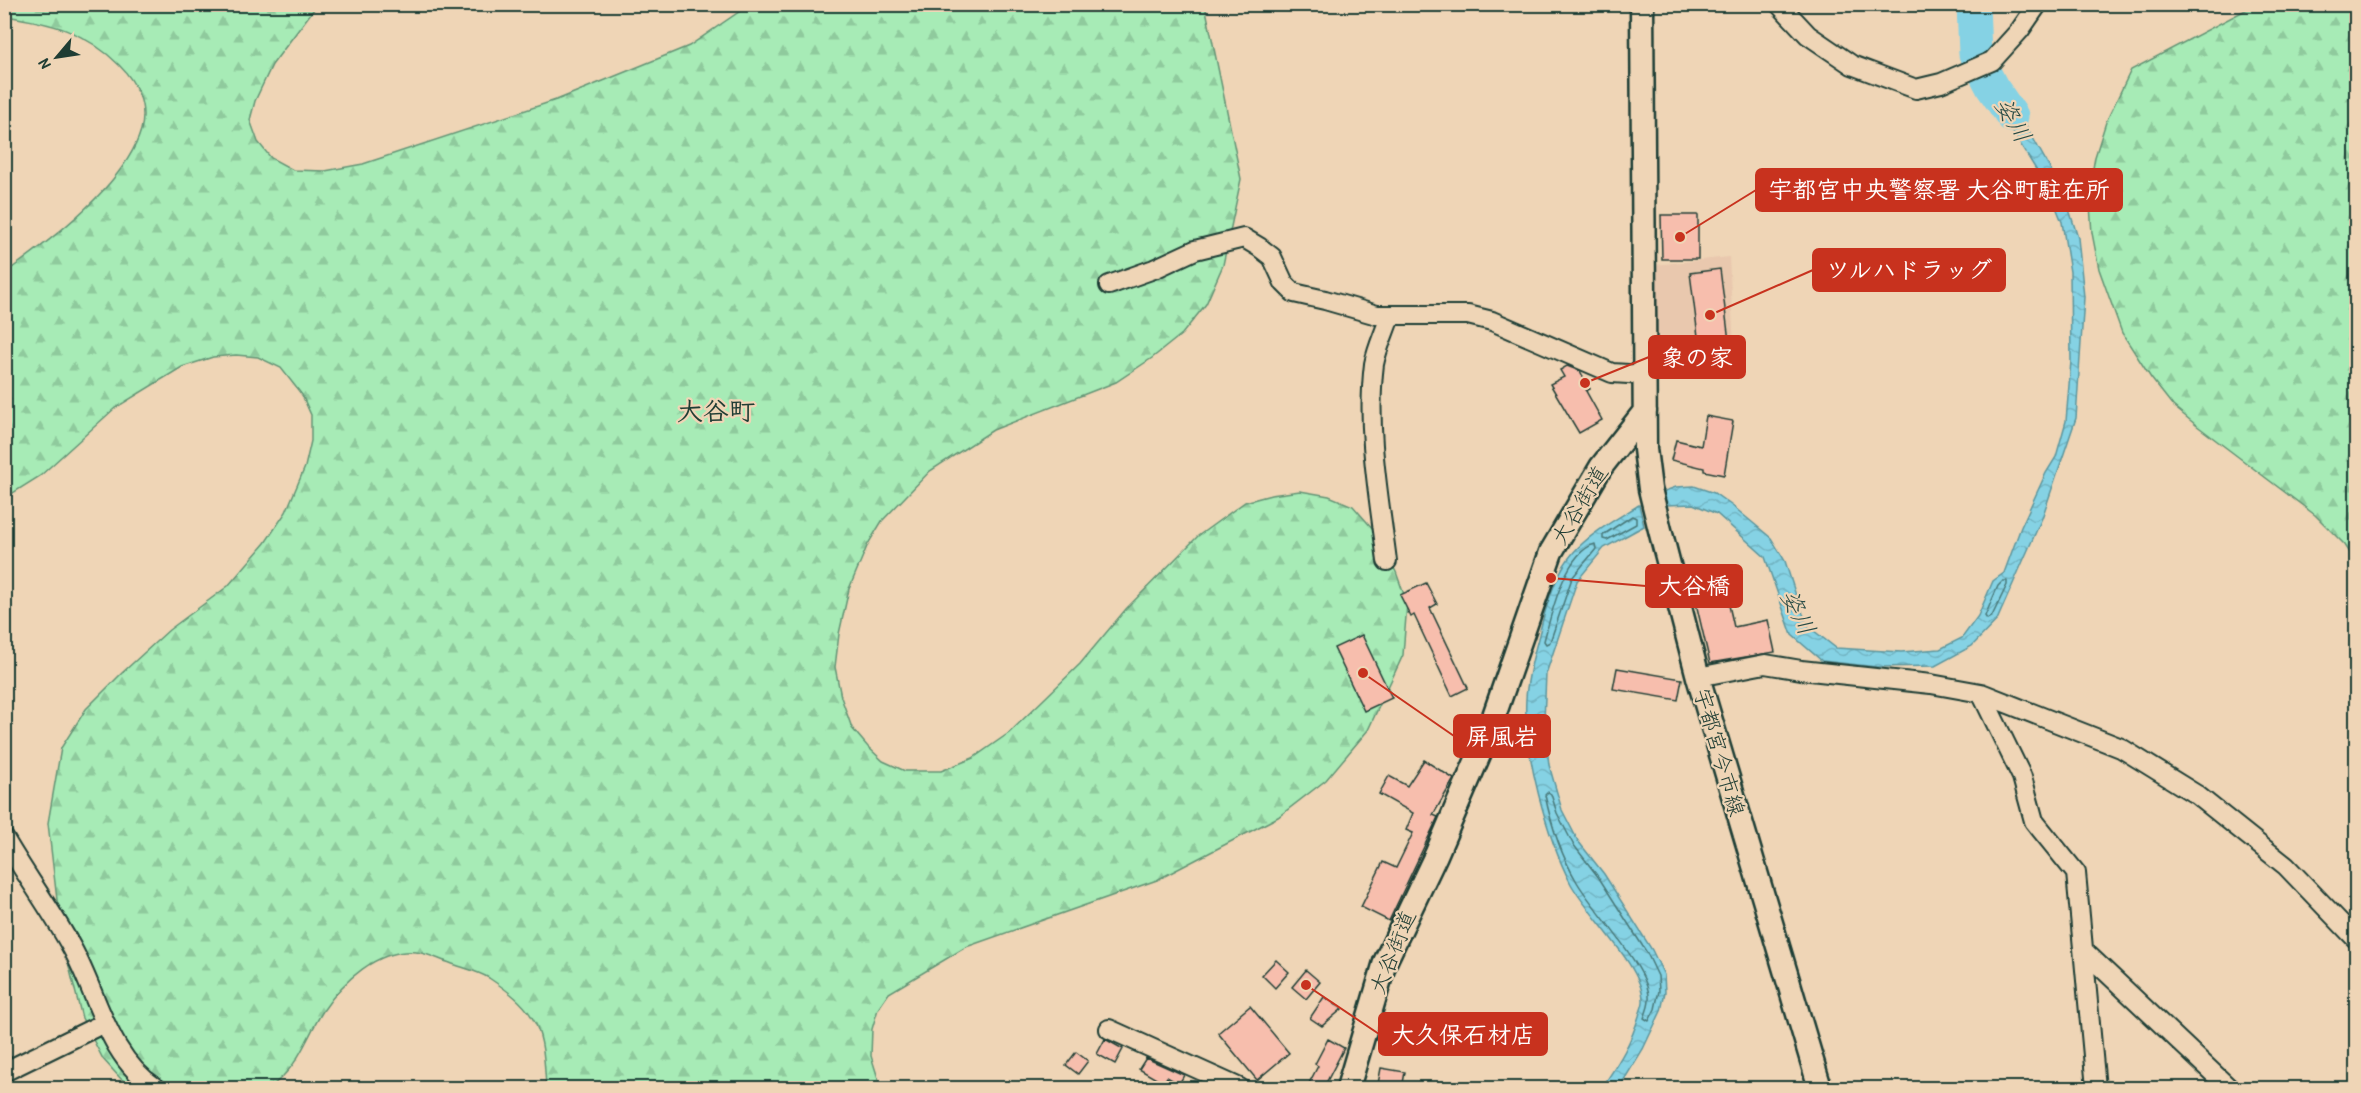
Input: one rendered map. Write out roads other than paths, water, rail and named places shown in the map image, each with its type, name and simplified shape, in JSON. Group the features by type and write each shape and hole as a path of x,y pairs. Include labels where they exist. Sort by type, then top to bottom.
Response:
{"main road":[{"path":"1642,4 1645,411"},
{"name":"宇都宮今市線","path":"1645,411 1645,449 1650,489 1660,530 1698,677 1820,1089"},
{"name":"大谷街道","path":"1348,1089 1385,962 1436,855 1487,736 1551,552 1601,467 1645,411"}],"street":[{"path":"1779,4 1808,35 1852,65 1916,89 1941,83 1992,61 2020,30 2038,4"},
{"path":"1109,285 1195,250 1244,238 1272,257 1284,283 1294,294 1377,315 1468,315 1492,321 1612,373 1644,375"},
{"path":"1387,561 1374,463 1373,409 1375,363 1389,316"},
{"path":"1698,677 1765,664 1932,684 1981,693 2121,748 2197,795 2286,866 2356,939"},
{"path":"1981,693 2022,777 2034,821 2076,873 2098,1086"},
{"path":"4,838 73,949 104,1023 127,1063 156,1089"},
{"path":"2084,951 2229,1089"},
{"path":"4,1072 104,1023"},
{"path":"1109,1029 1240,1089"}],"water":[{"path":"1997,74 2056,179 2068,206 2078,238 2084,297 2076,418 2042,518 1997,620 1972,646 1935,666 1877,667 1822,661 1792,635 1765,557 1717,514 1693,504 1666,505 1662,492 1676,487 1694,486 1714,493 1771,538 1785,561 1799,605 1809,627 1836,648 1901,652 1940,649 1962,638 1978,616 1993,581 2004,573 2021,527 2056,457 2066,421 2071,361 2070,272 2062,222 2050,192 1996,105 1985,81"},
{"path":"1639,505 1644,526 1604,548 1577,581 1546,674 1544,720 1549,765 1562,810 1578,841 1604,874 1652,950 1664,975 1665,992 1661,1011 1643,1049 1619,1088 1602,1088 1628,1045 1643,999 1634,971 1571,884 1553,843 1538,794 1528,743 1526,699 1530,671 1544,614 1562,568 1587,539"}],"waterway":[{"name":"姿川","path":"1973,4 1975,54 1992,87 2012,116"}],"place":[{"name":"宇都宮中央警察署 大谷町駐在所","path":"1680,237"},
{"name":"ツルハドラッグ","path":"1710,315"},
{"name":"象の家","path":"1585,383"},
{"name":"大谷橋","path":"1551,578"},
{"name":"屏風岩","path":"1363,673"},
{"name":"大久保石材店","path":"1306,985"}],"district":[{"name":"大谷町","path":"716,411"}]}
